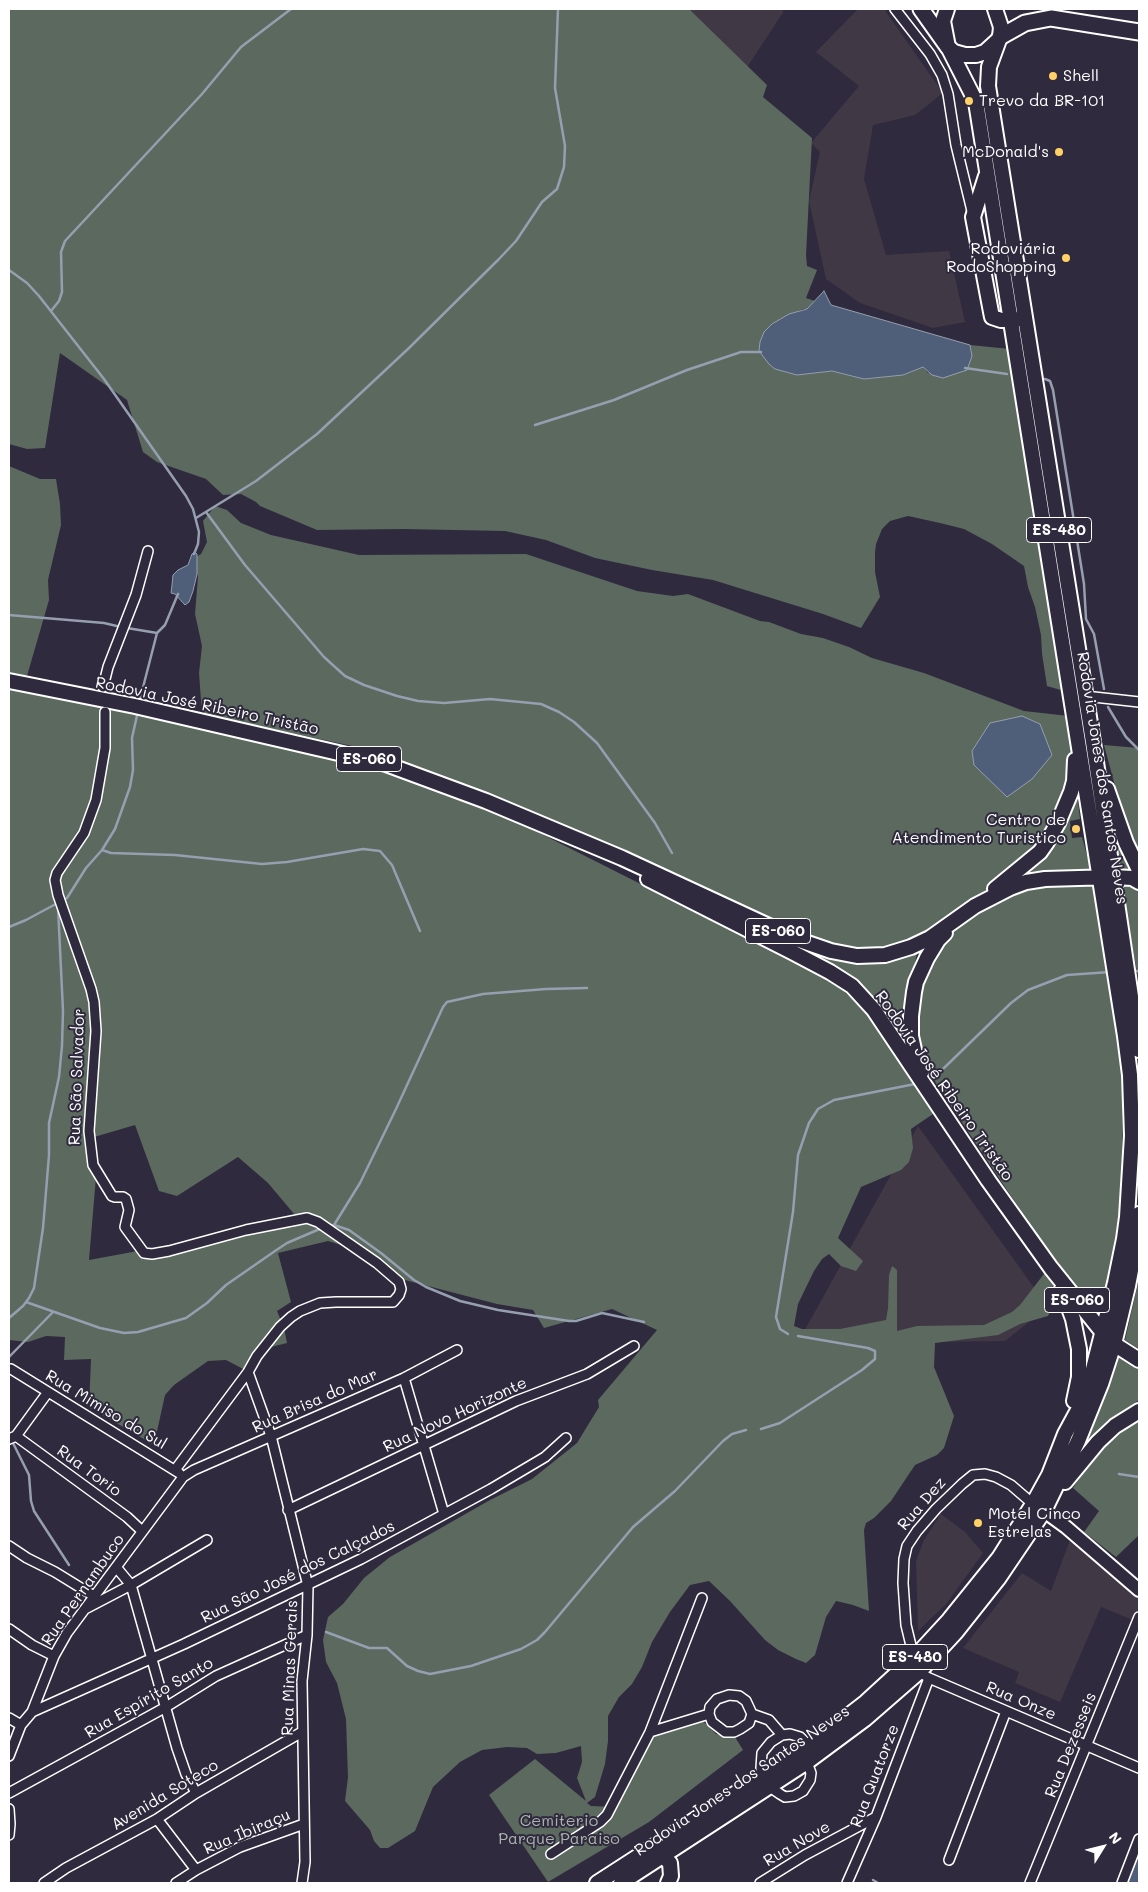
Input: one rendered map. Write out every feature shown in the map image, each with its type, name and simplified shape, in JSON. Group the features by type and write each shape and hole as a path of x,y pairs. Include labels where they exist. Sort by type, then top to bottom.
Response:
{"highway":[{"path":"921,9 948,47"},
{"path":"1000,36 1025,23 1051,18 1139,32"}],"main road":[{"name":"Rodovia Jones dos Santos Neves","path":"597,1883 658,1852 766,1781 866,1702 938,1634 1041,1507 1049,1476 1078,1410 1096,1359 1115,1283 1126,1224 1132,1136 1130,1075 1093,742 1017,319 987,173 976,102 948,47 942,21 947,9"},
{"path":"948,47 954,52 966,55 976,55 985,52 1000,36 995,9"},
{"name":"Rodovia Jones dos Santos Neves","path":"1000,36 988,67 988,86 1014,246 1017,319 1077,738 1107,877 1139,1050"},
{"path":"987,173 973,217 992,317 1001,320 1017,319"},
{"name":"Rodovia José Ribeiro Tristão","path":"9,681 135,706 372,760 486,801 593,846 799,940 831,951 857,956 885,955 911,948 930,938 971,909 1010,888 1026,882 1045,879 1107,877 1132,878 1139,882"},
{"path":"945,1114 916,1059 911,1036 912,1002 916,982 938,940 971,909 1040,852 1047,842 1058,823 1071,792 1074,781 1077,738"},
{"path":"1093,742 1114,814 1139,870"},
{"name":"Rodovia José Ribeiro Tristão","path":"593,846 666,890 792,952 852,986 874,1010 988,1180 1051,1268 1102,1332 1114,1344 1139,1360"},
{"name":"Rodovia Jones dos Santos Neves","path":"766,1781 808,1762 924,1675 998,1579 1078,1441 1101,1384 1114,1344 1133,1260 1139,1214"},
{"path":"1051,1268 1066,1297 1073,1319 1080,1363 1079,1377 1066,1434"},
{"path":"1041,1507 1098,1442 1115,1426 1139,1411"},
{"path":"658,1852 671,1868 671,1876 668,1883"},
{"name":"Rodovia Jones dos Santos Neves","path":"621,1883 658,1852"}],"street":[{"path":"895,9 930,54 942,75 948,94 958,152 973,217"},
{"path":"103,687 108,666 136,595 148,551"},
{"path":"1085,696 1139,702"},
{"name":"Rua São Salvador","path":"105,712 104,753 99,786 92,813 79,841 56,877 57,890 92,989 94,1002 96,1031 88,1131 93,1165 112,1196 126,1199 129,1210 125,1227 143,1252 149,1254 169,1251 246,1230 301,1218 312,1219 377,1263 399,1282 401,1289 399,1296 393,1302 336,1302 320,1304 300,1311 280,1327 257,1356 248,1372"},
{"name":"Rua Novo Horizonte","path":"288,1510 516,1401 587,1374 634,1346"},
{"name":"Rua Brisa do Mar","path":"183,1477 194,1470 404,1378 457,1350"},
{"name":"Rua Mimiso do Sul","path":"11,1370 175,1470 183,1477"},
{"path":"175,1470 248,1372"},
{"name":"Rua Minas Gerais","path":"248,1372 271,1436 308,1586 307,1635 302,1681 306,1862 302,1883"},
{"path":"404,1378 444,1514"},
{"path":"13,1437 48,1392"},
{"name":"Rua Torio","path":"13,1437 127,1517 142,1531"},
{"name":"Rua São José dos Calçados","path":"32,1712 308,1586 491,1489 545,1456 566,1438"},
{"name":"Rua Dez","path":"914,1658 906,1625 903,1583 904,1559 907,1546 936,1509 973,1476 986,1474 1011,1485 1066,1527 1139,1590"},
{"name":"Rua Pernambuco","path":"9,1756 21,1725 32,1712 54,1656 67,1633 183,1477"},
{"path":"85,1610 207,1540"},
{"path":"9,1546 26,1558 55,1572 94,1596"},
{"path":"116,1567 130,1585 181,1761 196,1793"},
{"path":"551,1854 600,1822 607,1814 650,1732 702,1598"},
{"name":"Rua Dezesseis","path":"1030,1883 1139,1618"},
{"path":"9,1629 32,1645 54,1656"},
{"name":"Rua Espírito Santo","path":"9,1793 166,1707 216,1676 307,1635"},
{"name":"Rua Onze","path":"924,1675 1139,1768"},
{"name":"Rua Quatorze","path":"846,1883 876,1817 924,1675"},
{"path":"729,1695 739,1696 746,1701 752,1714 752,1718 745,1726 734,1732 724,1732 718,1728 709,1714 710,1707 717,1699 729,1695"},
{"path":"949,1860 1006,1711"},
{"path":"650,1732 709,1714"},
{"path":"752,1714 769,1720 782,1735"},
{"path":"9,1718 21,1725"},
{"name":"Avenida Soteco","path":"44,1883 66,1868 157,1819 196,1793 302,1732"},
{"path":"808,1762 811,1773 810,1780 799,1794 785,1797 766,1781 761,1758 763,1749 782,1735 790,1734 800,1737 810,1746"},
{"path":"9,1809 9,1835"},
{"name":"Rua Nove","path":"760,1883 805,1855 876,1817"},
{"path":"157,1819 196,1870"},
{"name":"Rua Ibiraçu","path":"176,1883 196,1870 240,1847 304,1824"},
{"path":"1122,1883 1139,1839"}],"shaded area":[{"path":"670,9 779,9 784,11 738,81"},
{"path":"858,9 884,9 943,93 915,115 873,125 864,179 886,255 949,251 965,322 933,328 860,303 826,279 809,201 820,152 811,143 859,86 816,52"},
{"path":"918,1126 1048,1307 1005,1341 797,1344"},
{"path":"941,1514 965,1532 983,1553 947,1603 918,1631 916,1561 924,1540"},
{"path":"1070,1540 1139,1600 1139,1608 1133,1620 1101,1607 1060,1702 1015,1683 1019,1672 963,1648 1022,1573 1051,1591"}],"green space":[{"path":"9,9 689,9 767,85 763,97 812,138 806,255 807,266 817,270 806,298 815,301 807,309 803,309 772,324 769,364 775,369 797,375 832,371 864,379 903,375 923,367 928,373 972,356 970,345 1010,349 1064,691 1047,686 1041,635 1024,566 992,544 964,529 940,523 908,516 890,521 882,529 876,544 875,553 875,572 880,597 861,628 823,614 713,580 595,558 546,540 505,531 317,530 260,506 241,494 223,495 206,479 157,462 143,452 127,400 60,353 45,448 27,449 9,444"},
{"path":"1019,322 1107,870 1103,871 1013,323"},
{"path":"9,466 40,479 56,479 60,504 61,525 48,580 49,600 27,676 9,672"},
{"path":"215,506 227,510 241,523 271,535 359,555 526,554 637,591 673,596 688,594 760,621 769,622 801,634 823,638 872,658 924,673 1024,711 1069,716 1073,736 1071,772 1054,823 1026,859 928,935 868,953 824,945 612,847 506,801 431,773 357,747 202,714 199,673 202,646 195,614 198,577 194,558 201,554 207,542 203,521"},
{"name":"Cemiterio Parque Paraiso","path":"9,684 354,759 500,813 813,971 844,991 871,1018 894,1048 930,1102 933,1114 911,1129 913,1148 909,1162 901,1170 861,1187 838,1238 863,1261 856,1271 841,1266 829,1254 822,1259 798,1304 794,1326 802,1329 840,1329 886,1320 889,1275 892,1266 897,1270 897,1331 917,1326 984,1325 1012,1312 1020,1305 1047,1270 1055,1281 1050,1293 1054,1303 1048,1316 1020,1324 998,1335 935,1343 934,1367 954,1416 944,1448 937,1455 915,1465 891,1501 874,1518 866,1523 864,1530 869,1611 836,1601 826,1617 815,1655 806,1663 778,1650 765,1640 709,1581 690,1585 670,1612 652,1642 642,1667 632,1684 619,1697 608,1716 608,1741 605,1764 595,1797 587,1803 591,1806 613,1807 649,1736 702,1720 716,1734 735,1737 743,1750 649,1822 548,1882 489,1795 535,1759 586,1801 577,1778 582,1762 581,1746 556,1753 537,1754 527,1748 507,1747 482,1750 460,1762 433,1787 415,1831 388,1848 380,1848 374,1841 370,1830 345,1801 348,1777 346,1719 337,1683 326,1662 323,1640 328,1617 343,1604 364,1578 390,1557 490,1500 532,1479 577,1443 599,1407 598,1400 657,1330 612,1309 544,1328 533,1310 497,1304 401,1279 348,1247 328,1241 278,1253 291,1302 277,1311 284,1328 287,1343 259,1350 247,1371 226,1360 208,1361 174,1385 165,1395 154,1445 89,1407 91,1359 64,1360 65,1337 46,1336 28,1342 9,1340","holes":["135,1125 159,1191 177,1196 238,1157 268,1183 300,1221 89,1260 96,1177 84,1140"]},
{"path":"1104,745 1139,748 1139,857 1126,827"},
{"path":"1077,793 1080,819 1070,821 1072,838 1082,837 1091,870 1023,872"},
{"path":"1120,844 1136,873 1120,871 1117,848"},
{"path":"1092,880 1099,888 1122,1075 1123,1183 1117,1239 1098,1317 1057,1265 937,1085 926,1064 917,1034 917,1004 927,968 945,936 973,912 1010,893 1044,884"},
{"path":"1129,882 1139,887 1139,983 1121,884"},
{"path":"819,951 891,958 917,953 902,1037 860,985 816,958 815,954"},
{"path":"1139,1279 1139,1349 1125,1340"},
{"path":"1118,1354 1139,1366 1139,1400 1108,1420 1082,1448"},
{"path":"1139,1421 1139,1537 1116,1557 1084,1532 1099,1511 1073,1488 1087,1467 1105,1446 1131,1425"}],"water":[{"path":"824,291 831,305 970,345 972,356 967,370 943,378 932,375 923,367 903,375 864,379 832,371 797,375 775,369 759,351 764,332 772,324 789,314 807,309"},
{"path":"195,552 197,554 197,574 189,602 185,605 175,594 171,593 173,575 188,565 192,554"},
{"path":"1022,716 1040,724 1052,755 1032,779 1007,797 974,765 972,751 990,723"},
{"path":"1139,1854 1139,1883 1128,1883"}],"waterway":[{"path":"51,311 59,301 62,292 61,252 65,241 202,94 241,47 291,9"},
{"path":"196,518 256,481 317,434 409,348 499,259 516,241 542,202 557,189 564,167 565,146 555,88 558,9"},
{"path":"9,270 27,283 39,296 104,379 186,496 193,509 199,532 198,544 194,554"},
{"path":"535,425 614,400 687,370 741,352 761,352"},
{"path":"965,368 1007,374"},
{"path":"1045,379 1050,381 1053,390 1084,584 1086,619 1094,634 1104,689"},
{"path":"206,512 245,565 324,657 345,676 364,685 418,701 444,703 490,699 541,704 559,712 574,722 597,743 655,823 672,853"},
{"path":"139,703 157,633 165,625 178,594"},
{"path":"9,615 104,623 121,627"},
{"path":"127,628 157,633"},
{"path":"1108,707 1126,737 1139,750"},
{"path":"9,927 67,898 86,868 102,850 115,829 130,787 133,770 132,738 138,711"},
{"path":"102,850 111,853 175,855 262,864 287,862 363,849 380,851 392,865 420,931"},
{"path":"9,1318 23,1306 34,1288 43,1228 49,1155 49,1123 59,1077 62,1046 63,1011 58,907"},
{"path":"1131,971 1139,971"},
{"path":"931,1076 944,1068 1011,1003 1028,990 1067,975 1110,972"},
{"path":"334,1225 360,1183 447,1002 483,994 587,988"},
{"path":"788,1334 780,1329 776,1317 793,1212 798,1155 809,1123 818,1109 834,1100 915,1084"},
{"path":"329,1226 334,1225 349,1230 414,1280 460,1301 498,1310 569,1321 576,1321 602,1313 644,1322"},
{"path":"26,1302 100,1328 124,1333 138,1332 186,1318 207,1303 226,1285 287,1243 322,1228"},
{"path":"9,1357 53,1312"},
{"path":"761,1429 780,1423 862,1370 875,1359 875,1351 868,1348 798,1336"},
{"path":"326,1632 369,1648 387,1648 407,1666 430,1674 471,1666 521,1649 537,1640 545,1632 633,1527 675,1491 723,1441 732,1434 746,1430"},
{"path":"12,1441 29,1475 31,1501 34,1511 69,1565"},
{"path":"1119,1474 1139,1477"},
{"path":"873,1880 878,1883"}],"place":[{"name":"Shell","path":"1053,76"},
{"name":"Trevo da BR-101","path":"969,101"},
{"name":"McDonald's","path":"1059,152"},
{"name":"Rodoviária RodoShopping","path":"1066,258"},
{"name":"Centro de Atendimento Turistico","path":"1076,829"},
{"name":"Motel Cinco Estrelas","path":"978,1523"}]}
